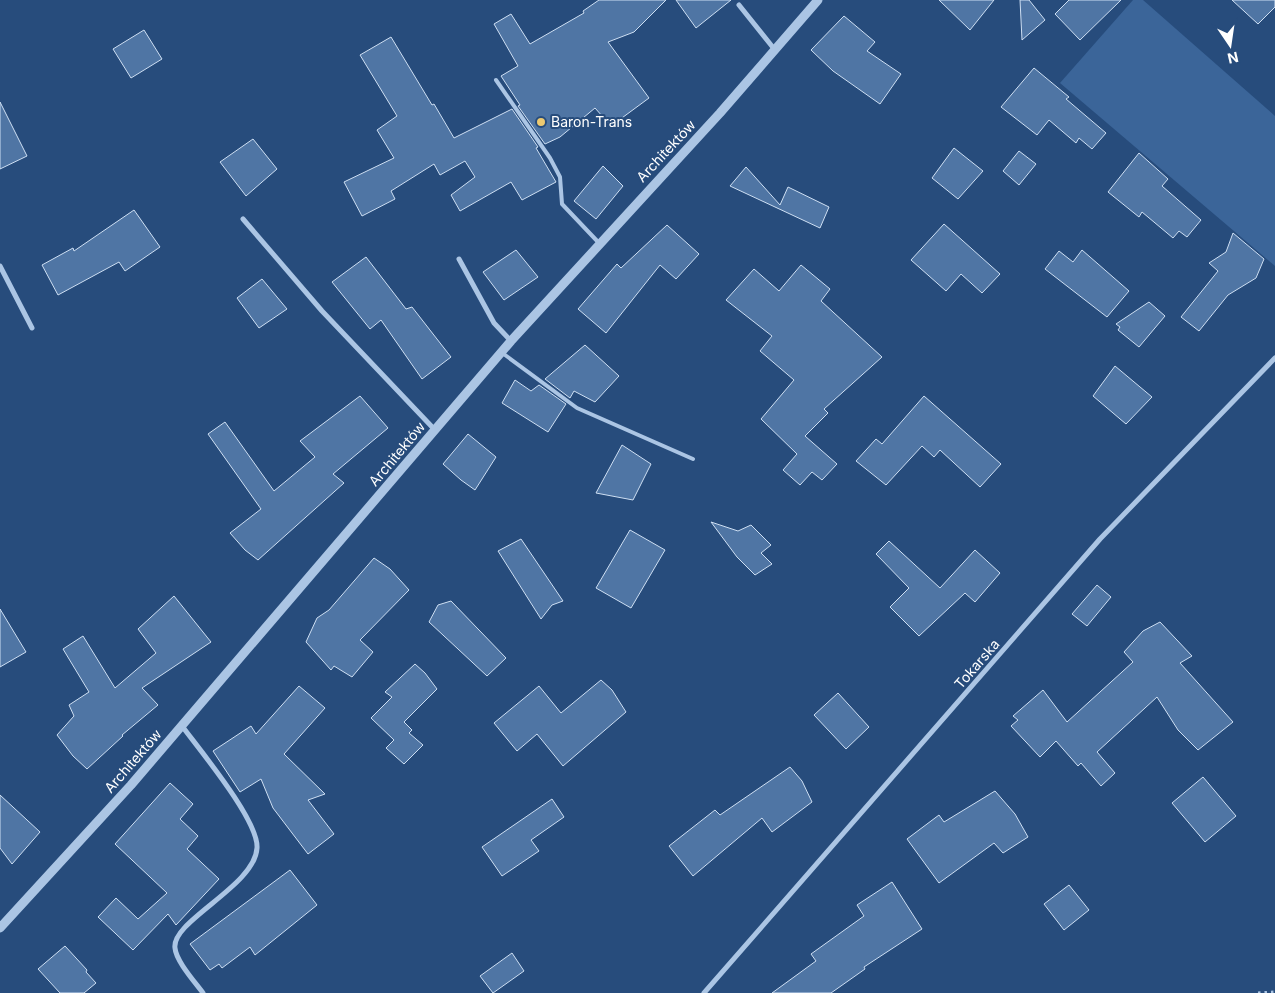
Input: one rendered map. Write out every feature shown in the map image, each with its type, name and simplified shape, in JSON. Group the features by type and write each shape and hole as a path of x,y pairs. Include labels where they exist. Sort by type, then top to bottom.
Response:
{"street":[{"name":"Architektów","path":"0,928 131,785 501,352 720,113 818,0"},
{"path":"740,6 775,50"},
{"path":"243,220 322,311 435,431"},
{"path":"459,259 494,324 511,341"},
{"path":"0,266 32,328"},
{"name":"Tokarska","path":"704,993 1100,539 1275,358"},
{"path":"182,726 241,808 255,835 257,847 255,857 246,872 180,933 175,942 178,956 202,993"}],"lane":[{"path":"496,80 550,158 560,177 562,204 599,243"},
{"path":"501,352 576,408 693,459"}],"path":[{"path":"1258,993 1275,992"}],"shaded area":[{"path":"1133,0 1143,0 1275,116 1275,266 1060,83"}],"building":[{"path":"599,0 666,0 634,32 608,42 649,98 611,126 595,108 560,137 545,144 518,106 520,105 501,76 518,66 494,24 511,14 530,44 584,13 583,11"},
{"path":"676,0 731,0 696,28"},
{"path":"939,0 994,0 970,30"},
{"path":"1020,0 1029,0 1045,20 1022,40"},
{"path":"1069,0 1121,0 1080,40 1055,14"},
{"path":"1232,0 1275,0 1275,7 1258,24"},
{"path":"844,16 875,42 867,51 901,74 880,104 833,71 811,50"},
{"path":"144,30 162,59 131,78 113,49"},
{"path":"391,37 454,138 512,109 538,147 536,148 556,182 522,200 511,182 460,211 451,195 475,177 465,161 440,175 434,164 391,191 395,199 362,216 344,182 394,158 377,130 397,116 360,55"},
{"path":"1034,68 1069,97 1066,99 1106,133 1092,149 1079,138 1076,143 1049,120 1037,135 1001,107"},
{"path":"0,102 27,156 0,169"},
{"path":"253,139 277,169 246,196 220,162"},
{"path":"954,148 983,171 958,199 932,178"},
{"path":"1019,151 1036,164 1019,185 1003,171"},
{"path":"1139,153 1168,179 1162,186 1201,220 1187,237 1179,231 1173,238 1142,212 1139,217 1108,192"},
{"path":"603,166 623,186 596,219 574,201"},
{"path":"746,167 780,205 788,187 829,207 820,228 730,186"},
{"path":"134,210 160,247 125,271 119,262 58,295 42,265 73,248 74,251"},
{"path":"944,224 1000,274 982,293 961,274 946,291 911,260"},
{"path":"667,225 699,254 676,279 660,265 606,333 578,309 617,264 621,268"},
{"path":"1233,233 1264,259 1256,278 1228,295 1199,331 1181,317 1218,271 1209,263 1226,252"},
{"path":"516,250 538,277 504,300 483,272"},
{"path":"1082,250 1129,291 1107,317 1045,269 1059,251 1073,262"},
{"path":"366,257 406,309 412,307 451,357 422,379 381,320 370,329 332,282"},
{"path":"801,265 830,289 821,301 882,357 824,409 828,413 805,436 837,464 822,480 812,472 800,485 783,470 797,454 761,419 794,380 760,351 772,336 726,300 754,269 779,291"},
{"path":"262,279 287,309 259,328 237,298"},
{"path":"1149,302 1165,316 1139,347 1118,330 1120,327 1116,324"},
{"path":"585,345 619,376 595,402 574,391 570,398 545,379"},
{"path":"1115,366 1152,397 1126,424 1093,396"},
{"path":"515,380 531,391 539,385 566,404 548,432 502,403"},
{"path":"360,396 388,428 333,474 344,483 258,560 245,550 230,533 261,509 208,434 225,422 274,491 315,457 300,441"},
{"path":"924,396 1001,464 980,487 940,450 934,457 922,446 886,485 856,461 876,439 882,444"},
{"path":"468,434 496,457 475,490 443,464"},
{"path":"622,445 651,464 633,500 596,493"},
{"path":"711,522 738,531 751,525 771,545 761,553 772,564 755,575 737,557"},
{"path":"630,530 665,550 631,608 596,588"},
{"path":"521,539 563,601 552,605 541,619 498,551"},
{"path":"889,541 940,588 975,550 1000,573 975,602 965,593 919,636 890,607 909,588 876,554"},
{"path":"374,558 390,569 409,590 360,640 373,652 352,677 334,666 331,670 306,642 317,618 329,610"},
{"path":"1097,585 1111,597 1087,626 1072,614"},
{"path":"174,596 211,642 142,688 158,705 122,735 87,769 73,756 57,735 74,716 69,705 89,692 63,649 83,636 115,688 156,653 138,629"},
{"path":"451,601 506,658 487,676 429,622 438,605"},
{"path":"0,609 26,652 0,667"},
{"path":"1160,622 1192,656 1180,663 1233,722 1198,750 1178,730 1157,697 1097,752 1115,773 1101,786 1081,763 1078,766 1056,741 1040,757 1011,726 1018,720 1013,716 1043,690 1067,722 1133,662 1124,652 1143,631"},
{"path":"415,664 425,673 437,689 404,722 412,730 409,733 423,745 404,764 386,748 394,740 371,718 392,697 385,692"},
{"path":"601,680 612,690 626,712 563,766 537,734 517,751 494,723 539,686 561,713"},
{"path":"299,686 325,708 284,754 325,794 308,800 334,834 308,854 273,808 261,779 240,792 213,751 251,726 256,734"},
{"path":"838,693 869,727 846,749 814,715"},
{"path":"790,767 802,781 812,802 772,832 762,818 693,876 669,846 715,810 720,815"},
{"path":"1203,777 1236,816 1205,842 1172,803"},
{"path":"170,783 193,804 180,819 198,836 187,849 219,879 176,925 168,914 133,950 98,917 116,898 138,919 167,893 115,844"},
{"path":"995,791 1015,814 1028,837 1003,853 994,843 939,883 907,839 939,815 944,822"},
{"path":"0,795 40,832 12,864 0,848"},
{"path":"552,799 564,817 531,840 539,851 502,876 482,847"},
{"path":"290,870 317,905 255,955 250,947 222,968 219,964 210,970 190,944"},
{"path":"892,882 922,929 864,967 865,969 831,993 772,993 816,961 811,954 864,916 857,905"},
{"path":"1069,885 1089,910 1064,930 1044,904"},
{"path":"65,946 96,983 84,993 60,993 38,969"},
{"path":"512,953 524,971 493,993 480,976"}],"place":[{"name":"Baron-Trans","path":"541,122"}]}
